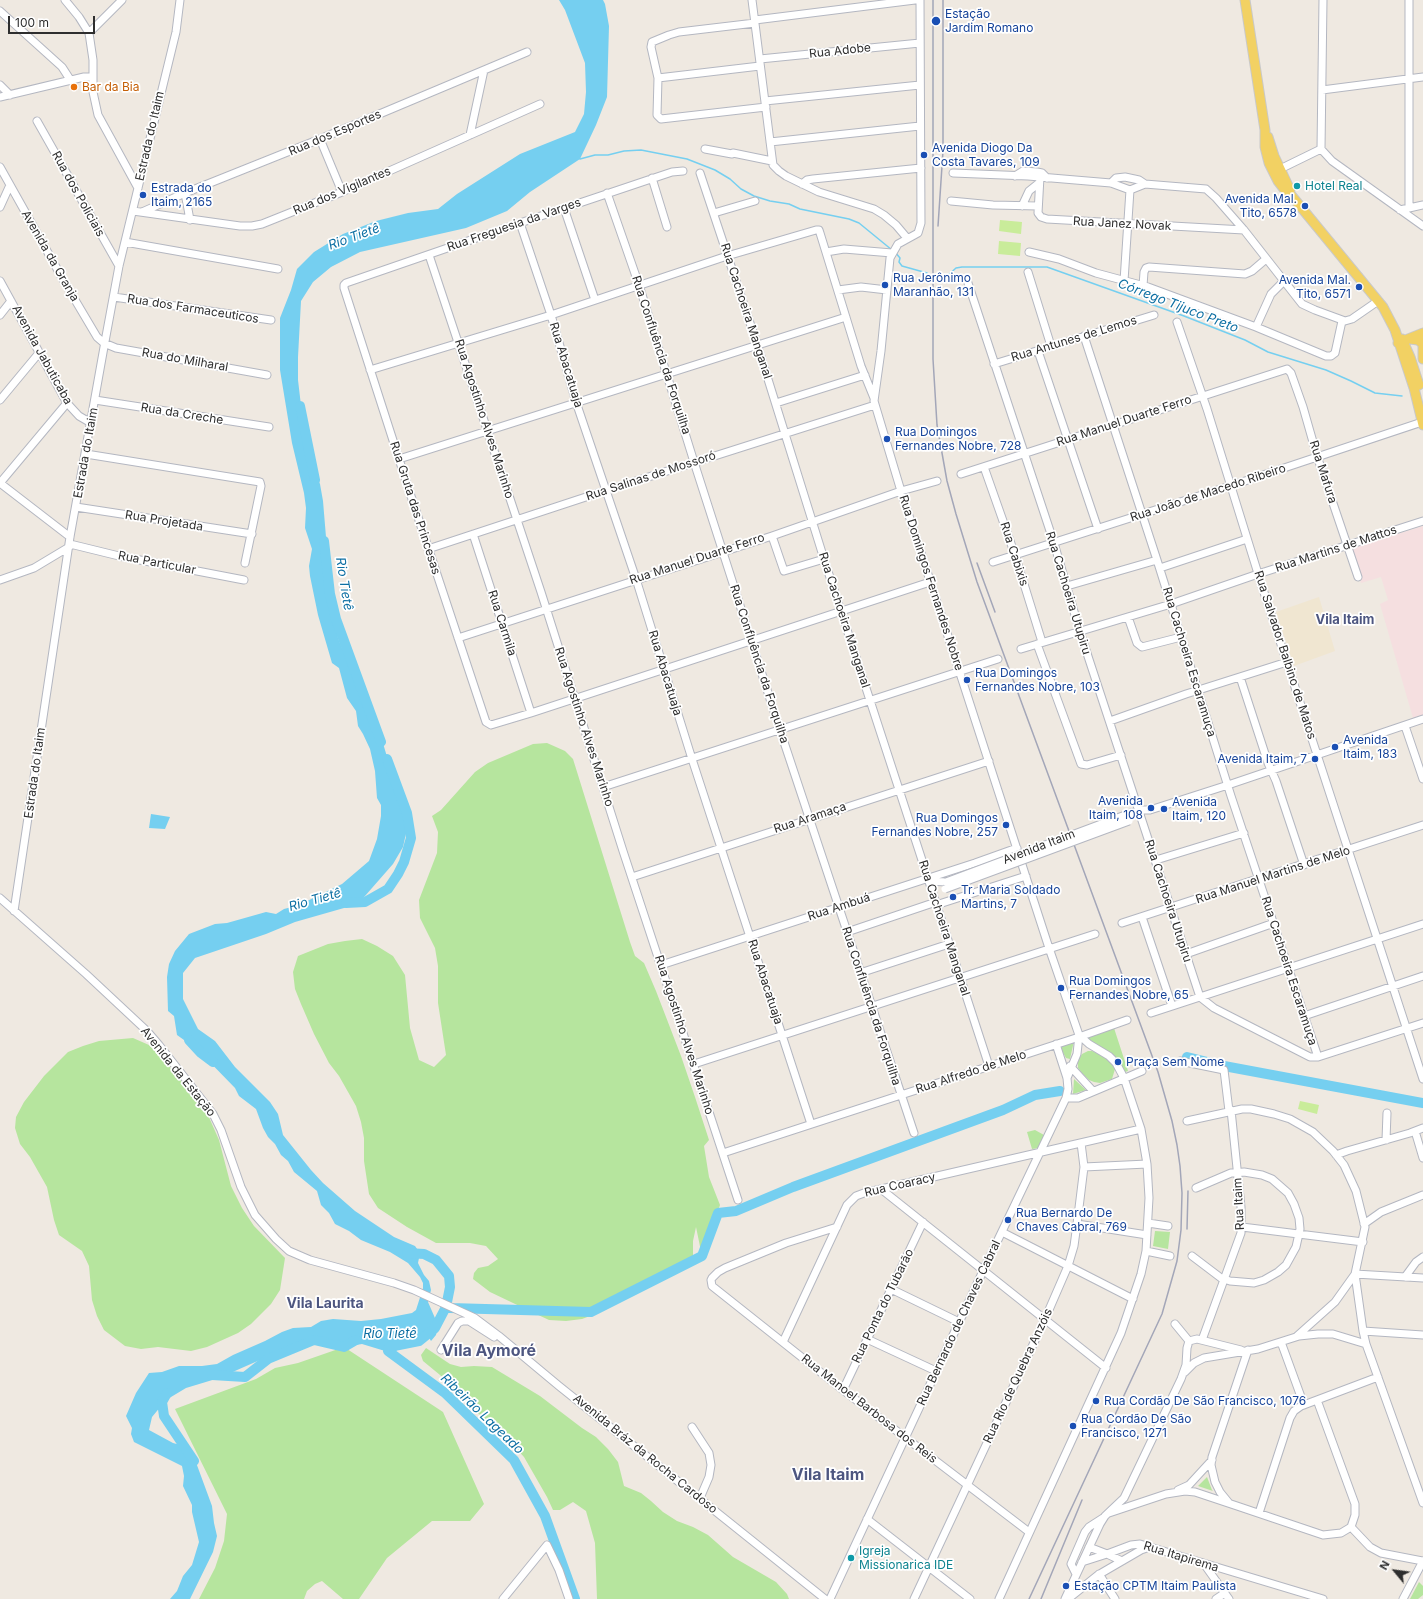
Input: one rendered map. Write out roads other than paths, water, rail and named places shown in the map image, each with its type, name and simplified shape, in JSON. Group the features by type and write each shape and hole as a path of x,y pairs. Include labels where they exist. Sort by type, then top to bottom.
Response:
{"main road":[{"path":"1245,0 1265,130 1277,171 1291,195 1378,301 1395,330 1404,341 1421,383 1423,400"},
{"path":"1404,341 1423,333"},
{"path":"1404,341 1418,340 1423,344"},
{"path":"1404,341 1423,423"},
{"path":"1423,347 1423,359"}],"street":[{"path":"65,0 79,16 90,33 93,92 98,115 138,188"},
{"path":"90,33 122,0"},
{"name":"Estrada do Itaim","path":"14,911 70,542 104,343 125,242 176,32 180,0"},
{"path":"752,0 766,104 772,165 779,171 802,184 832,197 859,203 874,209 896,225 907,238"},
{"path":"916,0 679,32 652,42 650,47 658,78 656,105 658,118 680,117 766,104 920,85"},
{"path":"875,401 889,262 892,252 898,244 918,233 921,223 920,0"},
{"path":"1323,0 1321,149 1332,161 1423,226"},
{"path":"1409,0 1409,208"},
{"path":"0,11 62,67 71,81"},
{"name":"Rua Adobe","path":"658,78 760,63 920,43"},
{"name":"Rua dos Esportes","path":"141,213 184,193 320,139 528,52"},
{"path":"470,135 484,70"},
{"path":"0,97 84,77 93,77"},
{"path":"1322,90 1423,77"},
{"path":"0,85 10,95"},
{"name":"Rua dos Vigilantes","path":"133,211 190,220 252,226 342,192 540,104"},
{"name":"Rua dos Policiais","path":"37,121 120,266"},
{"path":"770,142 920,126"},
{"path":"320,139 342,192"},
{"path":"705,149 772,161"},
{"path":"1277,171 1321,149"},
{"name":"Avenida da Granja","path":"0,167 97,337 104,343"},
{"path":"802,184 813,179 921,168"},
{"name":"Rua Freguesia da Varges","path":"345,285 429,254 607,193 672,172 683,171"},
{"name":"Rua Cachoeira Manganal","path":"700,173 757,344 812,522 989,1066"},
{"path":"953,173 1014,176 1042,180 1111,183 1130,190 1145,184 1206,189 1216,198 1244,230 1283,282 1302,304 1342,321 1352,319 1378,301"},
{"path":"1111,183 1116,178 1125,177 1139,180 1145,184"},
{"path":"652,178 667,226"},
{"path":"1022,206 1029,191 1042,180"},
{"path":"951,201 993,205 1038,206 1042,180"},
{"path":"0,207 10,185"},
{"path":"1124,281 1130,190"},
{"path":"184,193 190,220"},
{"name":"Rua Confluência da Forquilha","path":"607,193 639,285 780,730 914,1134"},
{"path":"714,214 755,201"},
{"name":"Rua Janez Novak","path":"1038,206 1039,215 1047,219 1244,230"},
{"path":"1400,210 1423,206"},
{"path":"564,208 595,300"},
{"name":"Rua Abacatuaja","path":"520,223 551,315 576,402 636,579 663,669 811,1124"},
{"name":"Rua Domingos Fernandes Nobre","path":"727,256 813,230 818,230 865,376 875,401 901,492 930,582 960,670 1049,948 1080,1036 1077,1054 1067,1081"},
{"path":"125,242 278,269"},
{"path":"826,252 844,249 892,252"},
{"path":"1029,252 1059,259 1090,271 1142,286 1256,327 1326,356 1331,356 1335,353 1342,321"},
{"name":"Rua Agostinho Alves Marinho","path":"429,254 738,1200"},
{"path":"370,370 551,315 727,256"},
{"path":"1142,286 1144,272 1146,268 1149,267 1245,274 1252,271 1266,259"},
{"path":"1028,272 1051,346"},
{"name":"Rua Cachoeira Utupiru","path":"966,280 1054,543 1080,632 1200,997"},
{"name":"Avenida Jabuticaba","path":"0,281 68,403 79,416 91,423"},
{"path":"1256,327 1271,294 1283,282"},
{"name":"Rua Gruta das Princesas","path":"345,285 370,370 486,722 491,725 530,713"},
{"path":"838,290 861,287 887,290"},
{"name":"Rua dos Farmaceuticos","path":"114,297 271,320"},
{"path":"0,315 12,301"},
{"name":"Rua Antunes de Lemos","path":"994,364 1154,315"},
{"path":"399,459 757,344 846,317"},
{"name":"Rua Salvador Balbino de Matos","path":"1177,322 1377,939 1421,1068 1423,1079"},
{"name":"Rua Cachoeira Escaramuça","path":"1084,336 1160,568 1228,785 1318,1057"},
{"name":"Rua do Milharal","path":"104,343 116,348 267,375"},
{"path":"1038,351 1098,529"},
{"path":"0,400 39,353"},
{"name":"Rua Manuel Duarte Ferro","path":"962,474 1287,369"},
{"name":"Rua Mafura","path":"1287,369 1292,373 1317,456 1358,577"},
{"path":"776,403 865,376"},
{"name":"Rua da Creche","path":"95,400 269,427"},
{"name":"Rua Salinas de Mossoró","path":"428,549 694,462 785,434 875,401"},
{"path":"0,580 34,568 70,542 0,483 68,403"},
{"name":"Rua João de Macedo Ribeiro","path":"993,562 1230,486 1317,456 1423,423"},
{"path":"86,454 261,483 245,563"},
{"name":"Rua Cabixis","path":"984,467 1015,555 1040,643 1081,764 1087,765 1121,755"},
{"name":"Rua Manuel Duarte Ferro","path":"458,638 937,481"},
{"name":"Rua Projetada","path":"76,507 252,534"},
{"name":"Rua Martins de Mattos","path":"1021,649 1128,618 1258,574 1423,522"},
{"name":"Rua Carmila","path":"473,534 530,713"},
{"path":"772,536 784,571 824,559"},
{"path":"1160,568 1247,539"},
{"name":"Rua Particular","path":"70,542 119,556 244,580"},
{"path":"1067,586 1157,560"},
{"path":"530,713 930,582"},
{"path":"1128,618 1137,643 1142,647 1181,637"},
{"path":"603,787 960,670 998,659"},
{"path":"1110,721 1198,690 1287,662"},
{"path":"1240,677 1304,865"},
{"name":"Avenida Itaim","path":"933,893 946,885 1128,817 1423,720"},
{"path":"1405,726 1423,779"},
{"name":"Rua Aramaça","path":"632,877 989,761"},
{"name":"Rua Manuel Martins de Melo","path":"1122,923 1423,826"},
{"path":"1156,860 1244,833"},
{"name":"Rua Ambuá","path":"661,965 839,907 928,880 1017,848"},
{"path":"847,932 1026,876"},
{"name":"Avenida Itaim","path":"928,880 946,885"},
{"name":"Avenida da Estação","path":"0,898 111,997 147,1031 170,1058 212,1114 221,1130 236,1174 248,1202 256,1215 276,1239 289,1251 310,1260 374,1277 414,1290 462,1312"},
{"path":"1142,917 1172,1006"},
{"path":"1186,954 1274,923"},
{"path":"1151,1013 1423,924"},
{"path":"694,1064 1095,934"},
{"path":"860,974 949,944"},
{"path":"1304,1016 1423,976"},
{"path":"1200,997 1210,1006 1305,1055 1318,1057 1423,1023"},
{"name":"Rua Alfredo de Melo","path":"723,1153 1127,1020"},
{"path":"999,1599 1106,1368 1142,1274 1146,1252 1149,1198 1147,1164 1141,1129 1124,1078 1116,1064 1109,1056 1080,1036"},
{"name":"Rua Bernardo de Chaves Cabral","path":"830,1599 983,1270 1067,1096 1067,1081 1056,1044"},
{"path":"1077,1054 1086,1047 1094,1047"},
{"path":"1059,1056 1093,1091"},
{"name":"Rua Itaim","path":"1180,1061 1224,1070 1237,1172 1242,1227 1239,1240 1202,1340"},
{"path":"1067,1096 1078,1098 1124,1078 1142,1072"},
{"path":"1187,1121 1230,1111 1251,1109 1274,1114 1290,1119 1313,1132 1344,1165 1358,1197 1365,1231 1355,1274 1335,1302 1296,1337"},
{"path":"1386,1140 1387,1113"},
{"path":"1336,1155 1423,1128"},
{"name":"Rua Coaracy","path":"783,1342 847,1205 851,1200 864,1193 1141,1129"},
{"path":"1415,1131 1423,1158"},
{"name":"Rua Rio de Quebra Anzóis","path":"914,1599 1045,1319 1068,1266 1074,1246 1084,1167 1081,1143"},
{"path":"1084,1167 1147,1164"},
{"path":"1192,1256 1215,1274 1230,1282 1254,1283 1273,1275 1286,1265 1296,1247 1299,1234 1299,1218 1294,1204 1288,1193 1280,1184 1272,1179 1262,1175 1237,1172 1222,1176 1196,1188"},
{"path":"881,1189 1106,1368"},
{"path":"1364,1224 1381,1212 1423,1195"},
{"name":"Rua Ponta do Tubarão","path":"843,1390 923,1222"},
{"path":"1148,1223 1168,1226"},
{"path":"1077,1224 1148,1235"},
{"name":"Rua Manoel Barbosa dos Reis","path":"837,1227 786,1242 725,1268 714,1275 711,1280 711,1284 714,1289 843,1390 1029,1532"},
{"path":"1242,1227 1363,1242"},
{"path":"1002,1232 1133,1299"},
{"path":"1146,1252 1170,1256"},
{"path":"1405,1277 1416,1262 1423,1257"},
{"path":"1355,1274 1423,1278"},
{"path":"1355,1274 1366,1344 1421,1489 1423,1503"},
{"path":"891,1289 959,1322"},
{"name":"Avenida Bráz da Rocha Cardoso","path":"462,1312 487,1327 825,1599"},
{"path":"440,1350 458,1323 462,1321 469,1322 501,1342 508,1344"},
{"path":"1175,1324 1189,1341"},
{"path":"1363,1331 1422,1338"},
{"path":"1184,1372 1194,1363 1204,1358 1258,1349 1296,1337 1318,1334 1333,1334 1366,1344"},
{"path":"1189,1341 1196,1338 1245,1350"},
{"path":"868,1339 936,1371"},
{"path":"1076,1574 1071,1564 1085,1532 1089,1527 1107,1515 1124,1498 1184,1372 1189,1341"},
{"path":"1281,1342 1304,1405"},
{"path":"1228,1503 1215,1482 1212,1473 1212,1460 1245,1350"},
{"path":"1259,1513 1290,1418 1294,1411 1304,1405 1378,1377"},
{"path":"1176,1491 1195,1492 1323,1534 1332,1535 1341,1533 1351,1527 1355,1515 1355,1504 1317,1400"},
{"path":"692,1427 709,1453 711,1465 709,1477 700,1498"},
{"path":"1065,1599 1089,1547 1107,1515 1189,1485 1212,1460"},
{"path":"867,1519 970,1599"},
{"path":"1351,1527 1370,1547 1381,1553 1423,1561 1403,1599"},
{"name":"Rua Itapirema","path":"1082,1562 1136,1544 1151,1547 1323,1599"},
{"path":"503,1599 546,1545 554,1560 569,1599"},
{"path":"1089,1547 1122,1561"},
{"path":"1068,1599 1099,1574 1141,1550 1151,1547"},
{"path":"1204,1564 1227,1596 1216,1599"},
{"path":"1099,1574 1116,1599"}],"water":[{"name":"Rio Tietê","path":"559,0 603,0 609,26 607,97 580,159 530,192 507,211 466,228 360,252 331,267 313,282 301,301 298,380 309,459 320,484 323,501 326,537 326,566 333,600 338,638 368,714 382,740 394,780 405,807 407,829 403,847 393,864 358,904 295,922 266,934 195,958 183,973 183,999 198,1029 215,1041 235,1067 270,1102 278,1114 283,1135 311,1170 323,1183 355,1211 394,1237 415,1246 420,1253 418,1263 429,1281 431,1290 428,1302 438,1325 436,1335 431,1341 427,1334 408,1340 396,1351 385,1351 362,1344 344,1347 327,1340 303,1341 219,1378 186,1388 166,1400 152,1417 149,1430 173,1443 184,1446 194,1457 212,1506 217,1536 213,1552 190,1599 170,1599 177,1591 183,1576 192,1565 199,1542 192,1512 192,1505 183,1486 184,1476 182,1466 134,1442 131,1434 132,1428 126,1416 136,1393 149,1373 162,1372 179,1366 202,1366 217,1364 282,1332 293,1328 311,1327 321,1321 333,1319 361,1321 412,1313 416,1310 423,1288 423,1283 420,1277 408,1263 390,1252 361,1240 349,1231 335,1224 329,1213 321,1205 317,1191 294,1172 288,1161 281,1155 275,1144 268,1137 256,1109 239,1096 235,1088 198,1050 177,1035 174,1016 168,1011 167,977 169,964 175,951 189,934 215,924 227,923 266,912 276,914 284,909 299,905 342,884 369,861 377,839 381,816 381,805 377,798 375,771 370,749 358,726 356,711 347,698 339,668 332,663 318,615 310,576 309,566 312,549 305,528 306,508 304,493 292,443 280,370 280,318 291,290 297,269 314,252 343,234 376,221 408,213 438,209 457,194 520,154 575,132 584,114 586,92 585,63 565,10"},
{"path":"151,814 170,817 165,829 149,828"}],"waterway":[{"name":"Córrego Tijuco Preto","path":"580,159 595,155 608,155 624,151 641,150 687,159 715,170 730,179 741,189 754,196 770,201 789,204 800,209 849,219 859,223 892,250"},
{"name":"Córrego Tijuco Preto","path":"895,252 900,258 899,262 902,266 927,273"},
{"name":"Córrego Tijuco Preto","path":"945,278 956,268 962,267 1047,267 1184,316 1245,340 1268,352 1326,370 1375,393 1402,396"},
{"name":"Rio Tietê","path":"300,406 315,480"},
{"name":"Rio Tietê","path":"324,541 330,594 336,619 381,742"},
{"name":"Rio Tietê","path":"346,903 365,902 388,889 404,862 411,838 407,813 387,759"},
{"name":"Rio Tietê","path":"189,1040 201,1053 213,1062"},
{"path":"1187,1057 1224,1066 1423,1103"},
{"path":"450,1308 591,1312 702,1256 718,1213 736,1211 793,1187 1003,1110 1035,1095 1060,1091"},
{"name":"Rio Tietê","path":"389,1347 419,1341 435,1328 446,1307 450,1287 449,1276 436,1260 424,1254 407,1253"},
{"name":"Rio Tietê","path":"212,1375 245,1377 268,1359 314,1340 344,1347 356,1340"},
{"name":"Ribeirão Lageado","path":"388,1351 445,1393 514,1460 545,1516 575,1599"},
{"name":"Rio Tietê","path":"167,1393 162,1402 164,1416 194,1461"}],"railway":[{"path":"933,0 933,359 937,425 947,481 977,582 1158,1072 1172,1121 1177,1145 1182,1193 1181,1230 1177,1261 1162,1314 1029,1599"},
{"path":"938,226 943,151 943,0"},
{"path":"977,563 995,612"},
{"path":"1187,1229 1188,1191"},
{"path":"1041,1599 1082,1500"}],"place":[{"name":"Estação Jardim Romano","path":"936,21"},
{"name":"Bar da Bia","path":"74,87"},
{"name":"Avenida Diogo Da Costa Tavares, 109","path":"924,155"},
{"name":"Hotel Real","path":"1297,186"},
{"name":"Estrada do Itaim, 2165","path":"143,195"},
{"name":"Avenida Mal. Tito, 6578","path":"1305,206"},
{"name":"Rua Jerônimo Maranhão, 131","path":"885,285"},
{"name":"Avenida Mal. Tito, 6571","path":"1359,287"},
{"name":"Rua Domingos Fernandes Nobre, 728","path":"887,439"},
{"name":"Rua Domingos Fernandes Nobre, 103","path":"967,680"},
{"name":"Avenida Itaim, 183","path":"1335,747"},
{"name":"Avenida Itaim, 7","path":"1315,759"},
{"name":"Avenida Itaim, 108","path":"1151,808"},
{"name":"Avenida Itaim, 120","path":"1164,809"},
{"name":"Rua Domingos Fernandes Nobre, 257","path":"1006,825"},
{"name":"Tr. Maria Soldado Martins, 7","path":"953,897"},
{"name":"Rua Domingos Fernandes Nobre, 65","path":"1061,988"},
{"name":"Praça Sem Nome","path":"1118,1062"},
{"name":"Rua Bernardo De Chaves Cabral, 769","path":"1008,1220"},
{"name":"Rua Cordão De São Francisco, 1076","path":"1096,1401"},
{"name":"Rua Cordão De São Francisco, 1271","path":"1073,1426"},
{"name":"Igreja Missionarica IDE","path":"851,1558"},
{"name":"Estação CPTM Itaim Paulista","path":"1066,1586"}],"district":[{"name":"Vila Itaim","path":"1345,620"},
{"name":"Vila Laurita","path":"325,1304"},
{"name":"Vila Aymoré","path":"489,1351"},
{"name":"Vila Itaim","path":"828,1475"}]}
